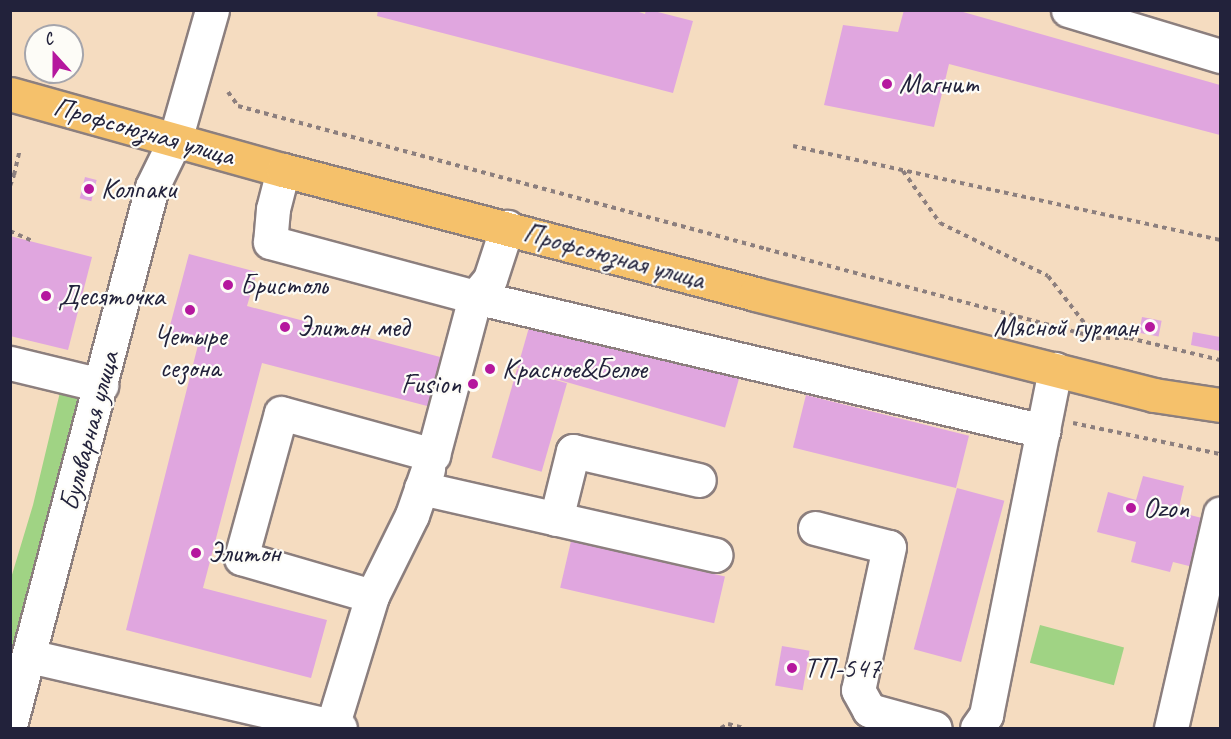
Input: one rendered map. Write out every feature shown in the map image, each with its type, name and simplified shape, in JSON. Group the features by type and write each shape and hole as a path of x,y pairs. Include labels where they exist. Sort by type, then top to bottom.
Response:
{"main road":[{"name":"Профсоюзная улица","path":"10,94 283,170 507,227 766,297 1154,395 1221,405"}],"street":[{"name":"Бульварная улица","path":"10,725 152,187 175,140 212,10"},
{"path":"1068,10 1221,56"},
{"path":"283,170 273,209 270,243 475,297 1043,431"},
{"path":"29,656 336,728 372,596 412,515 433,454 475,297 490,279 507,227"},
{"path":"10,363 101,385"},
{"path":"977,729 986,715 1054,369"},
{"path":"372,596 241,558 281,413 433,454"},
{"path":"556,519 573,451 699,480"},
{"path":"421,488 715,555"},
{"path":"1171,729 1221,514"},
{"path":"815,528 889,547 858,690 869,710 935,729"}],"path":[{"path":"228,92 238,106 1097,338 1129,338 1221,360"},
{"path":"793,146 1221,240"},
{"path":"10,186 20,150"},
{"path":"903,170 940,223 1048,276 1097,338"},
{"path":"10,231 32,241"},
{"path":"721,729 728,724 744,729"}],"green space":[{"path":"61,388 80,393 11,672 11,578 33,505"},
{"path":"1040,625 1124,648 1114,685 1030,663"}],"building":[{"path":"378,10 633,10 645,14 646,10 650,10 693,21 673,93 377,16"},
{"path":"904,10 956,10 1220,85 1220,135 949,64 934,127 824,105 843,25 898,32"},
{"name":"Колпаки","path":"85,177 97,180 91,201 80,198"},
{"name":"Десяточка","path":"10,236 92,257 68,350 10,336"},
{"path":"189,254 257,272 247,306 444,358 431,407 262,363 203,588 327,620 311,678 126,630 198,345 167,337"},
{"path":"532,317 740,377 725,427 517,368"},
{"name":"Мясной гурман","path":"1142,317 1162,321 1159,337 1139,333"},
{"path":"1193,332 1220,337 1220,351 1191,345"},
{"path":"517,369 567,383 542,472 492,457"},
{"path":"806,395 969,436 956,488 793,447"},
{"path":"1143,476 1184,486 1178,512 1206,519 1193,567 1173,562 1170,572 1131,562 1136,542 1097,532 1108,492 1136,500"},
{"path":"957,488 1004,501 961,662 914,649"},
{"path":"571,541 725,577 714,623 560,588"},
{"name":"ТП-547","path":"782,646 810,651 803,690 775,685"}],"place":[{"name":"Магнит","path":"887,84"},
{"name":"Колпаки","path":"89,189"},
{"name":"Бристоль","path":"228,285"},
{"name":"Десяточка","path":"46,296"},
{"name":"Четыре сезона","path":"190,310"},
{"name":"Элитон мед","path":"285,327"},
{"name":"Мясной гурман","path":"1150,327"},
{"name":"Красное&Белое","path":"490,369"},
{"name":"Fusion","path":"473,384"},
{"name":"Ozon","path":"1131,508"},
{"name":"Элитон","path":"196,553"},
{"name":"ТП-547","path":"792,668"}]}
